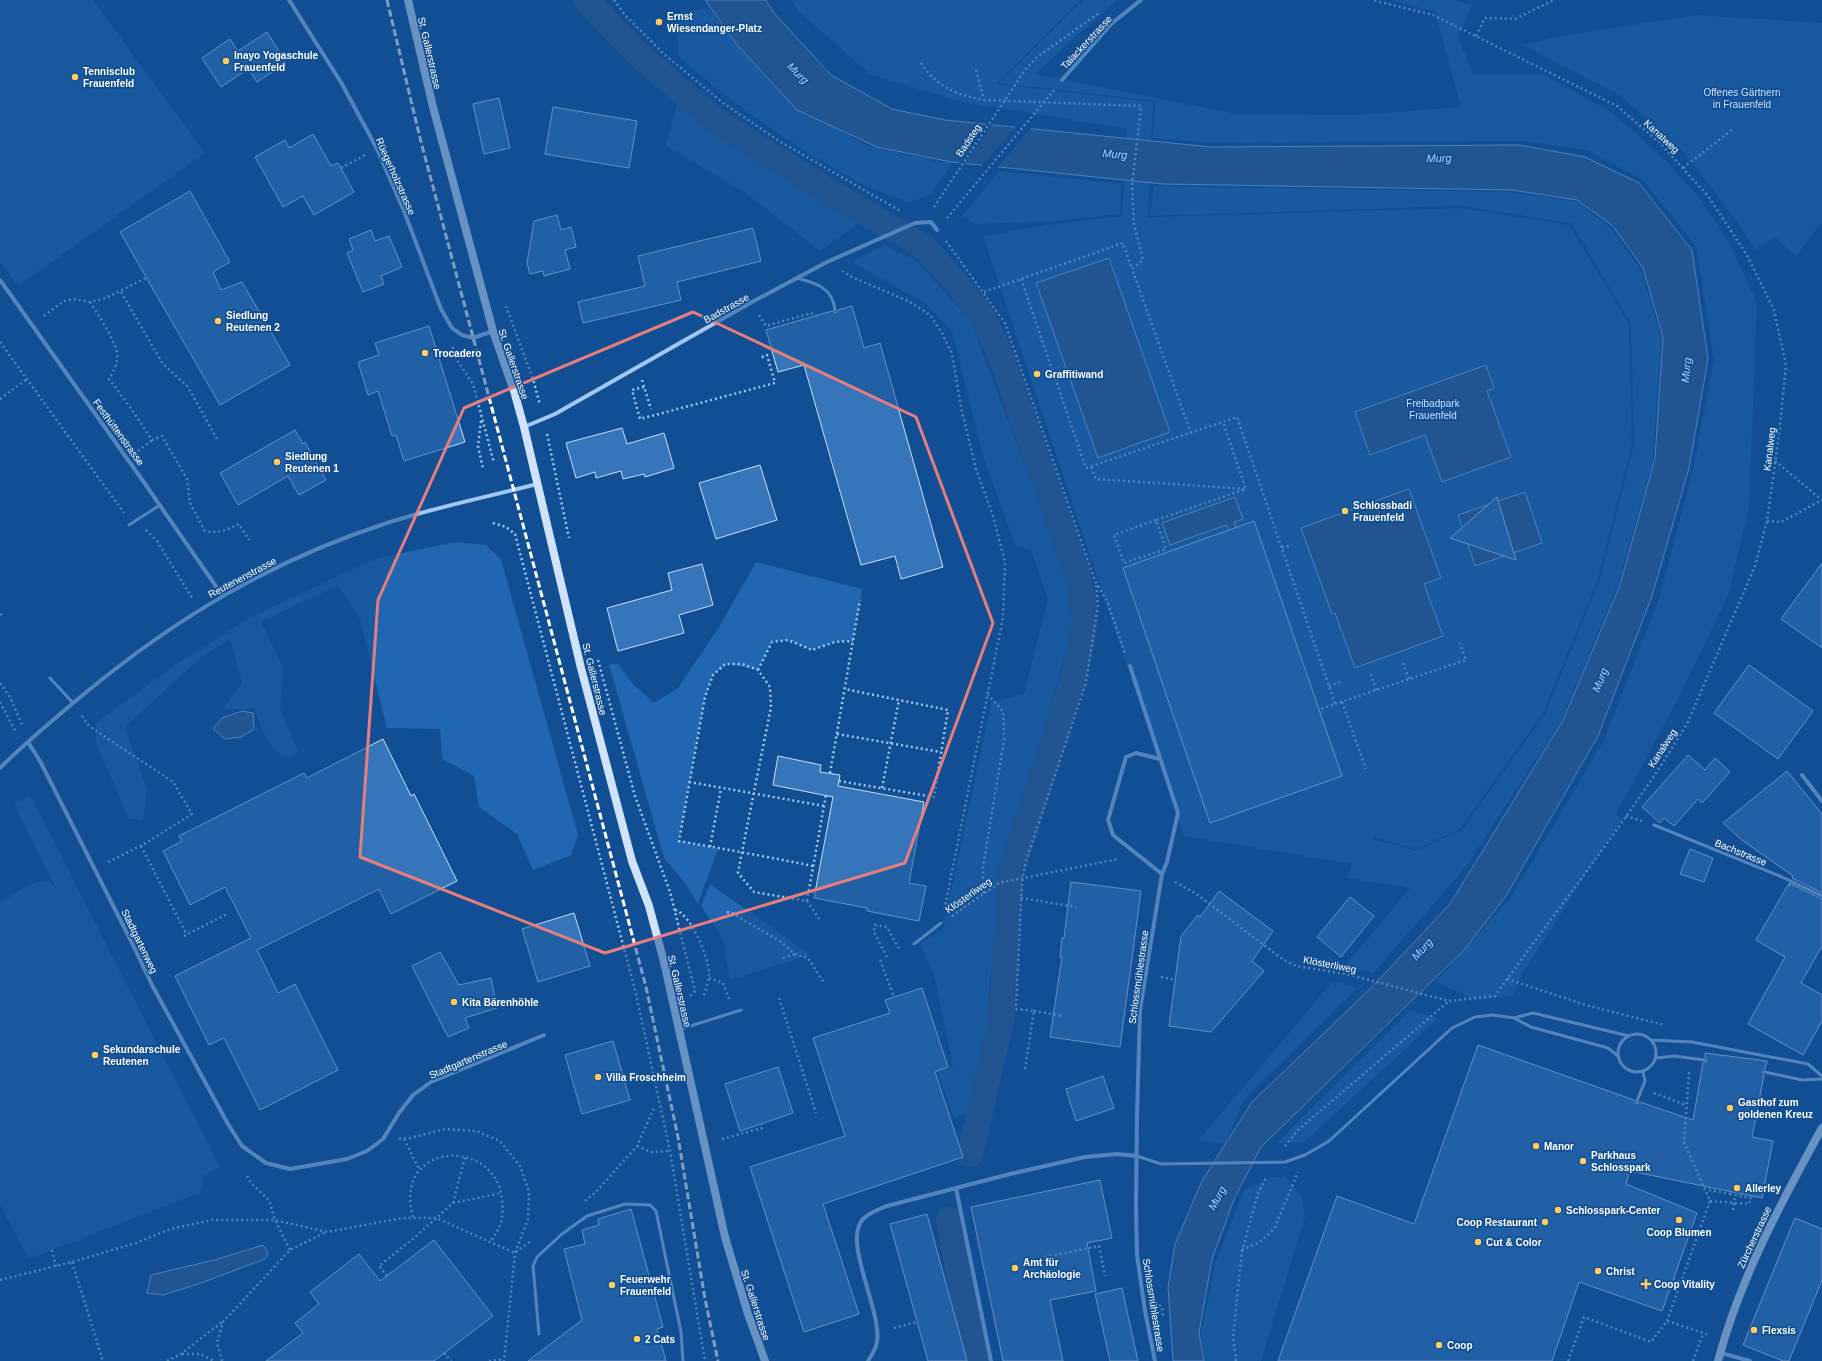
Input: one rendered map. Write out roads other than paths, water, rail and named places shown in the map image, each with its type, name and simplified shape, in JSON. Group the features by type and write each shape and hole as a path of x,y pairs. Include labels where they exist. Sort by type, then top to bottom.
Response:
{"main road":[{"name":"St. Gallerstrasse","path":"408,0 433,108 492,331 514,391 524,427 536,484 583,676 632,860 653,918 725,1237 748,1314 766,1361"},
{"name":"Zürcherstrasse","path":"1718,1361 1739,1294 1759,1248 1822,1128"}],"street":[{"name":"Rüegerholzstrasse","path":"289,0 342,84 376,149 404,211 441,309 452,328 462,335 474,338 492,331"},
{"name":"Talackerstrasse","path":"1062,80 1111,24 1141,0"},
{"name":"Badstrasse","path":"524,427 555,414 752,302 827,262 914,223 931,222 937,230"},
{"name":"Festhüttenstrasse","path":"0,280 222,595"},
{"name":"Reutenenstrasse","path":"0,768 73,703 139,650 222,595 289,561 373,527 417,513 536,484"},
{"name":"Schlossmühlestrasse","path":"1130,666 1178,813 1167,862 1162,874 1140,1010 1136,1206 1137,1255 1154,1361"},
{"name":"Stadtgartenweg","path":"28,742 40,761 152,985 228,1124 242,1146"},
{"path":"1160,759 1136,753 1126,757 1108,820 1113,835 1162,874"},
{"path":"1802,775 1822,801"},
{"name":"Stadtgartenstrasse","path":"242,1146 266,1163 290,1169 347,1159 367,1151 383,1139 398,1113 413,1095 431,1082 544,1035"},
{"path":"868,1361 877,1341 877,1325 857,1250 857,1229 863,1219 874,1211 887,1206 1010,1174 1085,1157 1117,1154 1137,1156"},
{"path":"956,1188 991,1361"},
{"path":"1721,1352 1750,1361"}],"lane":[{"path":"797,278 817,283 827,291 833,299 836,310"},
{"path":"131,525 160,505"},
{"path":"50,678 73,703"},
{"name":"Bachstrasse","path":"1654,825 1782,877 1822,896"},
{"name":"Klösterliweg","path":"914,944 941,923"},
{"path":"679,1030 741,1010"},
{"path":"1514,1018 1533,1013 1629,1036 1641,1035 1651,1040 1692,1042 1808,1064 1822,1076"},
{"path":"1137,1156 1161,1164 1285,1162 1305,1156 1329,1141 1452,1028 1475,1017 1493,1015 1514,1018 1530,1027 1608,1048 1618,1056 1624,1068 1630,1071 1643,1072 1656,1058 1674,1056 1704,1060"},
{"path":"1618,1056 1620,1044 1629,1036"},
{"path":"1651,1040 1654,1045 1656,1058"},
{"path":"1637,1101 1645,1081 1643,1072"},
{"path":"1765,1072 1802,1080 1822,1079"},
{"path":"539,1334 533,1266 537,1257 562,1234 587,1216 625,1204 650,1205 656,1211 681,1332 683,1361"}],"water":[{"name":"Murg","path":"705,0 766,0 774,13 831,75 892,109 945,120 1211,147 1519,145 1585,157 1639,183 1692,250 1708,359 1689,468 1652,596 1598,736 1506,896 1464,950 1261,1147 1234,1199 1212,1259 1199,1333 1204,1361 1173,1361 1168,1287 1175,1244 1202,1181 1252,1102 1371,988 1450,904 1563,720 1620,585 1655,458 1663,337 1643,268 1613,226 1577,200 1512,190 1163,184 951,162 877,147 797,110 738,46"},
{"path":"1109,258 1170,432 1098,458 1036,283"},
{"path":"1486,365 1494,388 1487,391 1511,457 1442,482 1425,435 1370,455 1355,412"},
{"path":"1409,489 1441,578 1424,584 1443,636 1355,668 1335,613 1332,614 1301,528"},
{"path":"1525,492 1542,543 1475,566 1458,515"},
{"path":"1235,497 1243,519 1234,522 1236,528 1229,530 1226,525 1170,545 1162,523"},
{"path":"242,711 253,713 254,729 241,737 225,739 213,729 222,718"},
{"path":"263,1245 268,1253 265,1259 201,1283 163,1295 147,1293 151,1275 218,1259"}],"waterway":[{"path":"586,0 641,57 718,122 822,187 924,247 956,282 983,317 1001,357 1076,570 1083,598 1085,625 1072,683 1010,875 1002,1017 970,1154"},
{"path":"949,1220 976,1361"}],"railway":[{"path":"387,0 420,138 646,987 678,1137 705,1299 718,1361"}],"place":[{"name":"Ernst Wiesendanger-Platz","path":"659,22"},
{"name":"Inayo Yogaschule Frauenfeld","path":"226,61"},
{"name":"Tennisclub Frauenfeld","path":"75,77"},
{"name":"Siedlung Reutenen 2","path":"218,321"},
{"name":"Trocadero","path":"425,353"},
{"name":"Graffitiwand","path":"1037,374"},
{"name":"Siedlung Reutenen 1","path":"277,462"},
{"name":"Schlossbadi Frauenfeld","path":"1345,511"},
{"name":"Kita Bärenhöhle","path":"454,1002"},
{"name":"Sekundarschule Reutenen","path":"95,1055"},
{"name":"Villa Froschheim","path":"598,1077"},
{"name":"Gasthof zum goldenen Kreuz","path":"1730,1108"},
{"name":"Manor","path":"1536,1146"},
{"name":"Parkhaus Schlosspark","path":"1583,1161"},
{"name":"Allerley","path":"1737,1188"},
{"name":"Schlosspark-Center","path":"1558,1210"},
{"name":"Coop Blumen","path":"1679,1220"},
{"name":"Coop Restaurant","path":"1545,1222"},
{"name":"Cut & Color","path":"1478,1242"},
{"name":"Amt für Archäologie","path":"1015,1268"},
{"name":"Christ","path":"1598,1271"},
{"name":"Coop Vitality","path":"1646,1284"},
{"name":"Feuerwehr Frauenfeld","path":"612,1285"},
{"name":"Flexsis","path":"1754,1330"},
{"name":"2 Cats","path":"637,1339"},
{"name":"Coop","path":"1439,1345"}],"park label":[{"name":"Offenes Gärtnern in Frauenfeld","path":"1742,98"},
{"name":"Freibadpark Frauenfeld","path":"1433,408"}]}
